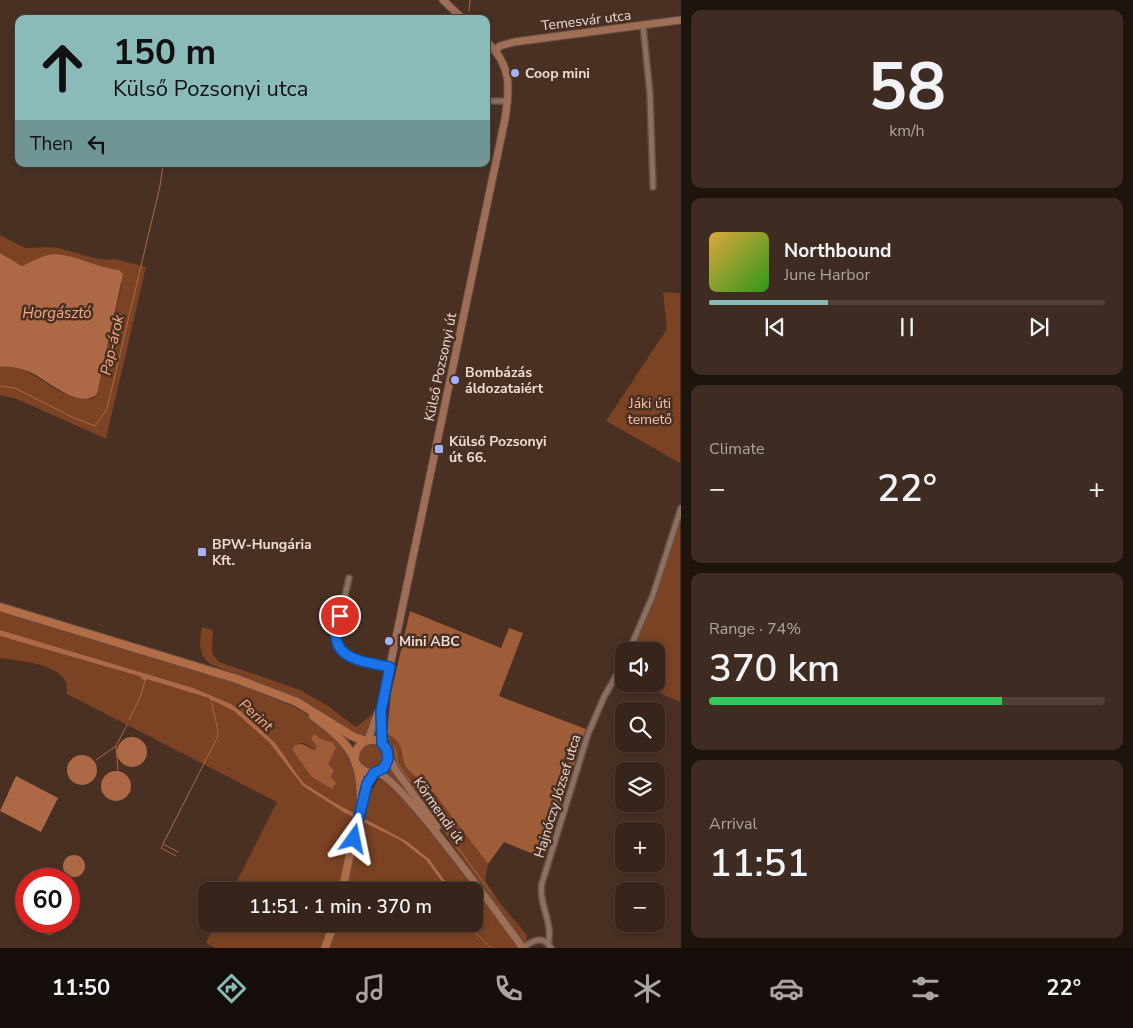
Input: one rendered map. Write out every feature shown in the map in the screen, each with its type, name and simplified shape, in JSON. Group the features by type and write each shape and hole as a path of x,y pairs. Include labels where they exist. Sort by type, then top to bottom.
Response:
{"main road":[{"path":"443,0 459,15"},
{"name":"Temesvár utca","path":"496,50 500,46 514,42 680,20"},
{"path":"490,45 496,50"},
{"name":"Külső Pozsonyi út","path":"385,690 508,101 507,77 502,59 496,50"},
{"path":"0,607 223,674 302,704 349,734 366,741 374,740 382,743 389,756 384,768 376,773 367,784 361,803 344,882"},
{"path":"361,803 356,760 357,748 366,741 376,722 385,690"},
{"path":"382,743 381,711 385,690"},
{"path":"272,692 319,721 341,739 365,772 376,773"},
{"name":"Körmendi út","path":"389,756 398,773 470,877"},
{"name":"Körmendi út","path":"376,773 384,774 397,786 434,830 523,948"},
{"path":"325,948 331,932"}],"street":[{"path":"643,25 651,109 653,187"},
{"path":"490,101 508,101"},
{"path":"633,642 653,595 680,508"},
{"path":"349,578 336,635 337,642 346,655 390,667"},
{"name":"Hajnóczy József utca","path":"550,946 540,894 542,883 588,734 604,697 615,678"},
{"path":"523,948 538,939 550,946"}],"green space":[{"path":"0,235 25,248 58,248 94,258 115,259 146,267 106,439 17,399 0,395 0,367 17,368 40,378 61,392 92,399 97,394 122,283 119,270 55,254 22,266 0,253"},
{"name":"Jáki úti temető","path":"663,292 680,293 680,463 606,421 667,329"},
{"path":"680,508 680,702 658,692 665,692 665,642 634,642 639,631"},
{"path":"0,610 233,682 297,708 322,725 347,748 359,786 359,802 365,804 378,780 384,780 422,818 468,882 237,882 277,802 67,694 66,682 61,676 46,667 0,658","holes":["323,740 332,742 328,764 331,777 299,743 304,743 315,750"]},
{"path":"202,627 213,630 212,653 219,662 300,690 328,706 356,727 371,715 377,717 367,737 362,738 291,696 210,664 201,652 200,637"},
{"path":"387,733 396,740 401,748 404,763 408,770 434,793 488,864 485,880 500,903 527,935 526,948 215,948 206,943 211,932 483,932 483,882 480,882 395,765"},
{"path":"371,742 381,746 385,756 381,766 371,770 361,766 357,756 361,746"},
{"path":"390,767 416,801 414,803 386,772"}],"shaded area":[{"path":"410,611 501,648 509,628 523,633 499,696 586,729 547,844 531,853 504,842 488,864 434,793 408,770 404,763 401,748 396,740 387,733 391,693"},
{"path":"314,734 323,740 332,742 336,748 328,764 334,770 331,777 336,783 332,789 312,777 293,751 293,747 300,744 315,750 317,746 311,739"}],"water":[{"name":"Horgásztó","path":"0,253 22,266 55,254 119,270 123,274 97,394 89,398 71,396 27,371 0,367"},
{"path":"0,630 193,688 231,704 276,744 305,784 335,803 408,842 430,860 446,882 442,882 426,860 400,840 345,813 303,786 269,742 234,711 212,700 212,702 209,698 147,679 145,681 139,676 0,636"},
{"path":"132,737 138,738 146,746 146,758 138,766 132,767 126,766 118,758 117,752 118,746 126,738"},
{"path":"82,755 88,756 96,764 96,776 88,784 82,785 76,784 68,776 67,770 68,764 76,756"},
{"path":"116,771 122,772 130,780 130,792 122,800 116,801 110,800 102,792 101,786 102,780 110,772"},
{"path":"16,776 58,798 41,832 0,811"},
{"path":"74,855 82,858 84,870 80,875 80,868 64,868 63,866 66,858"}],"waterway":[{"name":"Pap-árok","path":"469,11 470,0"},
{"name":"Pap-árok","path":"0,386 15,388 74,418 95,426 107,409 160,186 163,167"},
{"path":"129,720 140,698 145,681"},
{"path":"178,852 163,844 218,736 212,703"},
{"path":"96,760 116,746 127,725"},
{"path":"116,746 118,770"},
{"path":"395,748 398,764 490,892"},
{"path":"163,845 161,848 176,856"},
{"name":"Perint","path":"475,932 491,948"}],"place":[{"name":"Coop mini","path":"515,73"},
{"name":"Bombázás áldozataiért","path":"455,380"},
{"name":"Külső Pozsonyi út 66.","path":"439,449"},
{"name":"BPW-Hungária Kft.","path":"202,552"},
{"name":"Mini ABC","path":"389,641"}],"route":[{"path":"340,616 336,635 342,652 360,660 390,667 381,711 382,743 389,756 384,768 374,773 367,784 354,839"}]}
